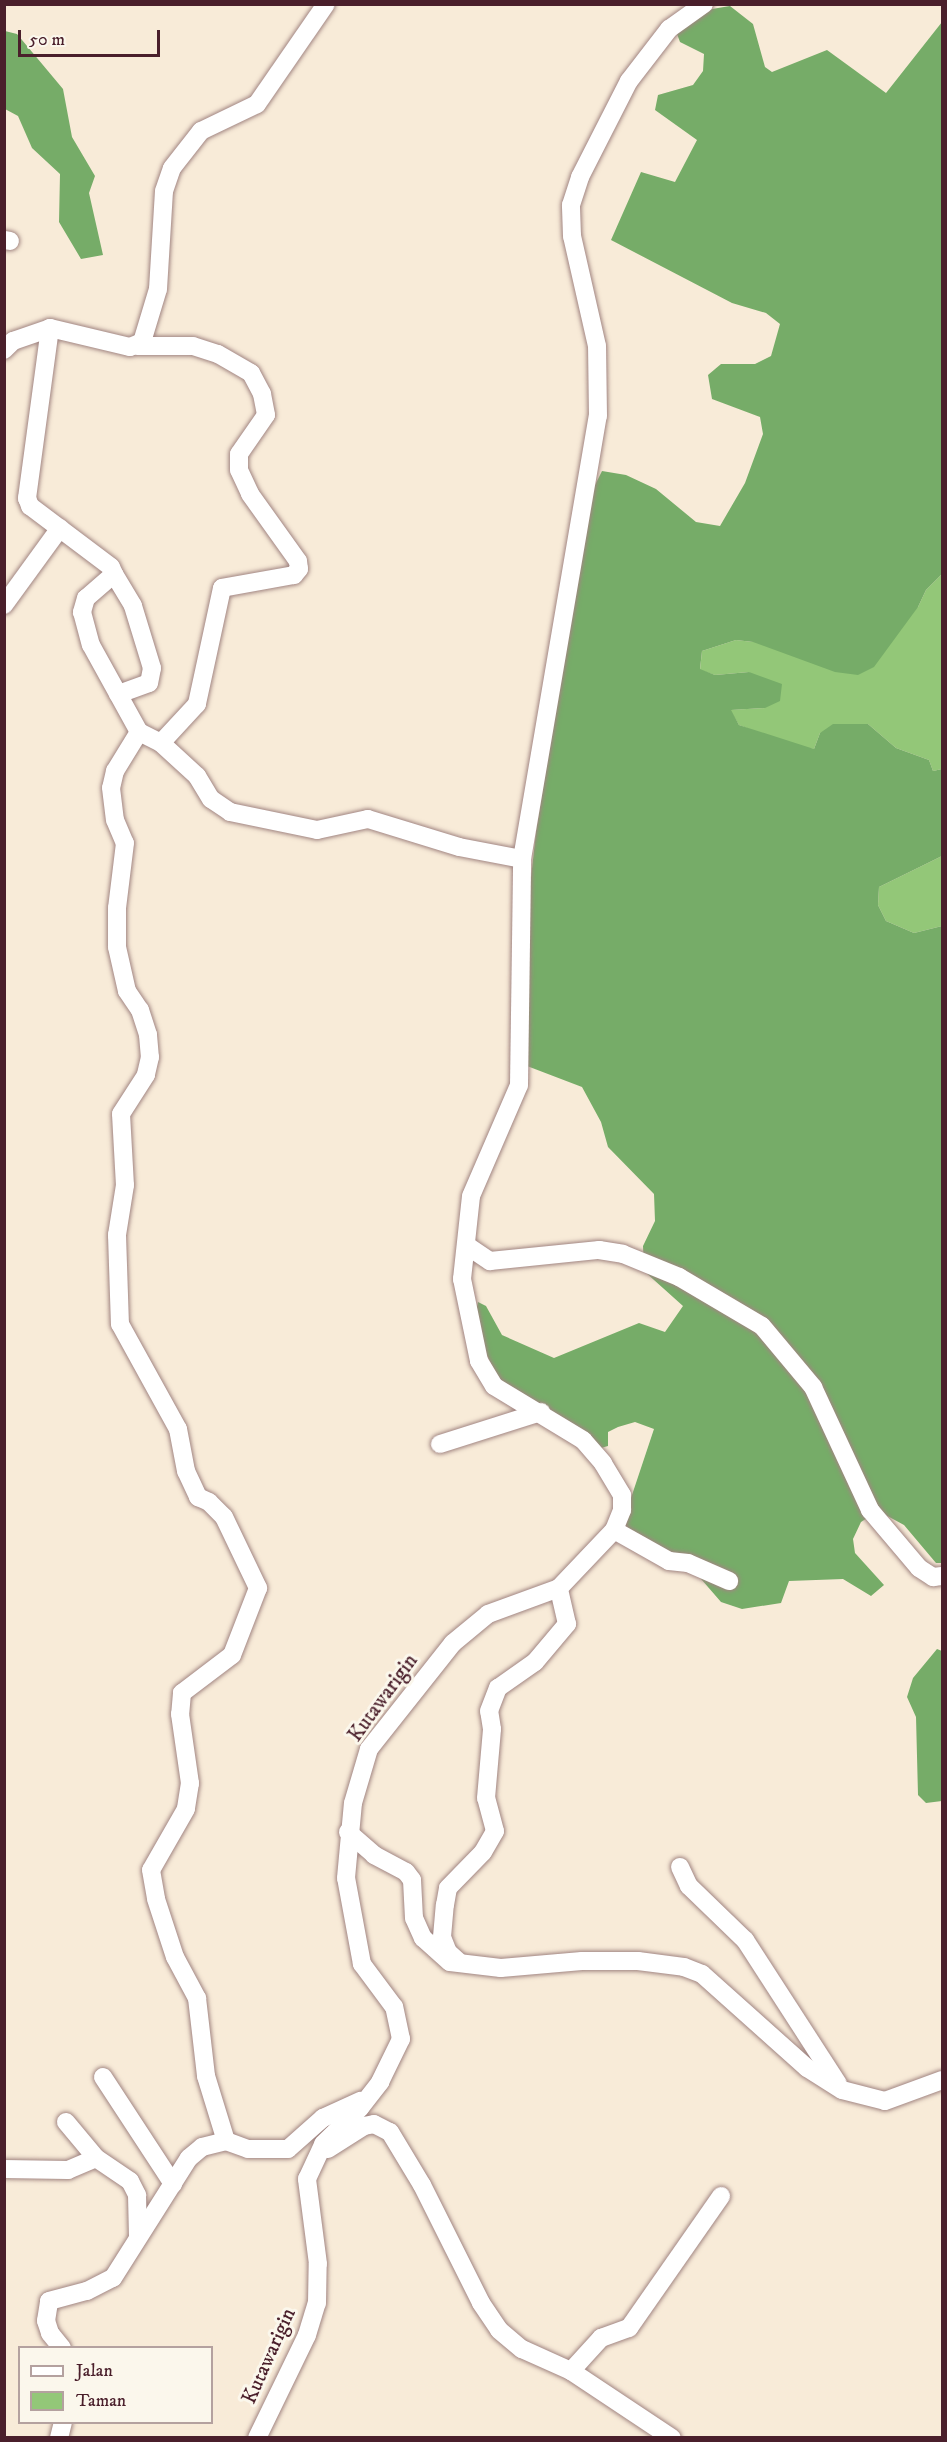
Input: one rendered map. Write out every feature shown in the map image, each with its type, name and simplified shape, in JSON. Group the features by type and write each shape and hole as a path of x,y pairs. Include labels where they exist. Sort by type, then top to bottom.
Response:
{"street":[{"path":"136,346 142,342 158,289 164,191 172,168 201,131 257,104 326,4"},
{"name":"Kutawarigin","path":"257,2438 307,2335 316,2303 318,2264 307,2189 314,2162 324,2144 367,2098 394,2059 401,2039 401,2024 362,1964 346,1878 348,1832 369,1749 453,1643 488,1614 559,1588 614,1530 622,1510 621,1495 603,1463 583,1440 541,1412 511,1400 494,1386 479,1361 462,1279 471,1197 519,1085 522,859 598,416 597,346 572,236 571,205 580,177 629,81 669,29 704,4"},
{"path":"50,327 27,498 30,506 91,549 114,574 133,606 152,668 149,683 118,694"},
{"path":"7,343 50,327 136,346 193,346 218,354 251,373 262,394 266,415 239,454 239,470 255,502 298,561 299,569 294,575 222,588 196,704 161,743"},
{"path":"4,605 60,528"},
{"path":"114,574 86,598 82,612 91,645 139,732 161,743 197,776 211,799 230,812 317,830 368,819 459,847 522,859"},
{"path":"139,732 124,753 111,788 115,820 125,843 124,873 117,908 117,947 127,991 140,1010 148,1035 150,1057 146,1075 121,1114 125,1185 117,1256 120,1324 178,1429 186,1471 198,1497 209,1502 224,1517 258,1588 232,1655 182,1693 180,1714 190,1783 186,1809 151,1870 161,1919 197,1998 206,2076 226,2141"},
{"path":"466,1245 490,1261 599,1250 623,1254 679,1277 762,1326 813,1387 870,1510 919,1568 933,1577 942,1576"},
{"path":"440,1444 541,1412"},
{"path":"614,1530 669,1561 688,1563 729,1581"},
{"path":"462,1965 445,1947 445,1905 448,1888 483,1852 495,1832 486,1798 492,1729 489,1711 498,1688 535,1662 567,1624 559,1588"},
{"path":"348,1832 374,1855 406,1872 412,1880 414,1918 423,1938 435,1952 462,1965 501,1968 638,1961 684,1967 702,1974 807,2068 842,2090 885,2101 942,2080"},
{"path":"680,1867 689,1886 745,1940 793,2019 842,2090"},
{"path":"103,2077 173,2184"},
{"path":"60,2346 50,2333 45,2312 49,2301 87,2290 113,2278 195,2151 226,2141 248,2149 288,2150 323,2118 367,2098"},
{"path":"66,2122 96,2158 130,2181 137,2194 138,2242"},
{"path":"314,2162 364,2126 374,2124 390,2132 422,2185 481,2304 499,2330 522,2349 571,2371 672,2438"},
{"path":"4,2169 68,2170 96,2158"},
{"path":"571,2371 599,2340 629,2328 721,2196"}],"green space":[{"path":"730,6 753,24 765,67 772,72 827,50 886,93 942,22 942,574 926,590 918,607 874,667 858,675 835,672 753,642 736,640 702,651 700,669 715,675 749,672 782,684 780,701 765,708 731,710 739,725 814,749 820,733 833,724 868,724 896,748 929,760 933,771 942,769 942,856 879,887 878,905 886,921 914,933 942,926 942,1563 936,1563 904,1525 878,1511 861,1522 853,1539 855,1553 884,1585 871,1596 843,1579 789,1581 781,1603 742,1609 721,1602 695,1572 621,1528 654,1429 635,1422 618,1427 608,1432 608,1446 601,1448 500,1383 486,1353 476,1311 478,1302 486,1306 502,1335 554,1358 639,1323 665,1332 683,1306 644,1271 643,1246 655,1221 654,1194 608,1147 601,1122 582,1087 527,1066 528,905 536,832 589,497 602,471 626,475 656,489 696,522 720,526 745,483 763,434 760,417 712,399 708,375 721,364 755,364 771,356 780,324 766,313 732,303 611,240 641,172 675,182 697,140 655,110 658,95 693,85 703,71 704,54 680,42 677,34 689,20 712,9"},
{"path":"5,31 17,34 63,89 72,137 95,176 89,193 103,255 81,259 59,222 60,174 32,148 18,116 5,109"},
{"path":"942,574 942,769 933,771 929,760 896,748 868,724 820,733 814,749 797,747 739,725 730,710 765,708 749,672 715,675 700,670 702,651 736,640 753,642 918,607 926,590"},
{"path":"942,856 942,926 914,933 886,921 878,905 879,887"},
{"path":"937,1649 942,1651 942,1801 926,1803 918,1795 916,1717 907,1697 913,1678"}]}
